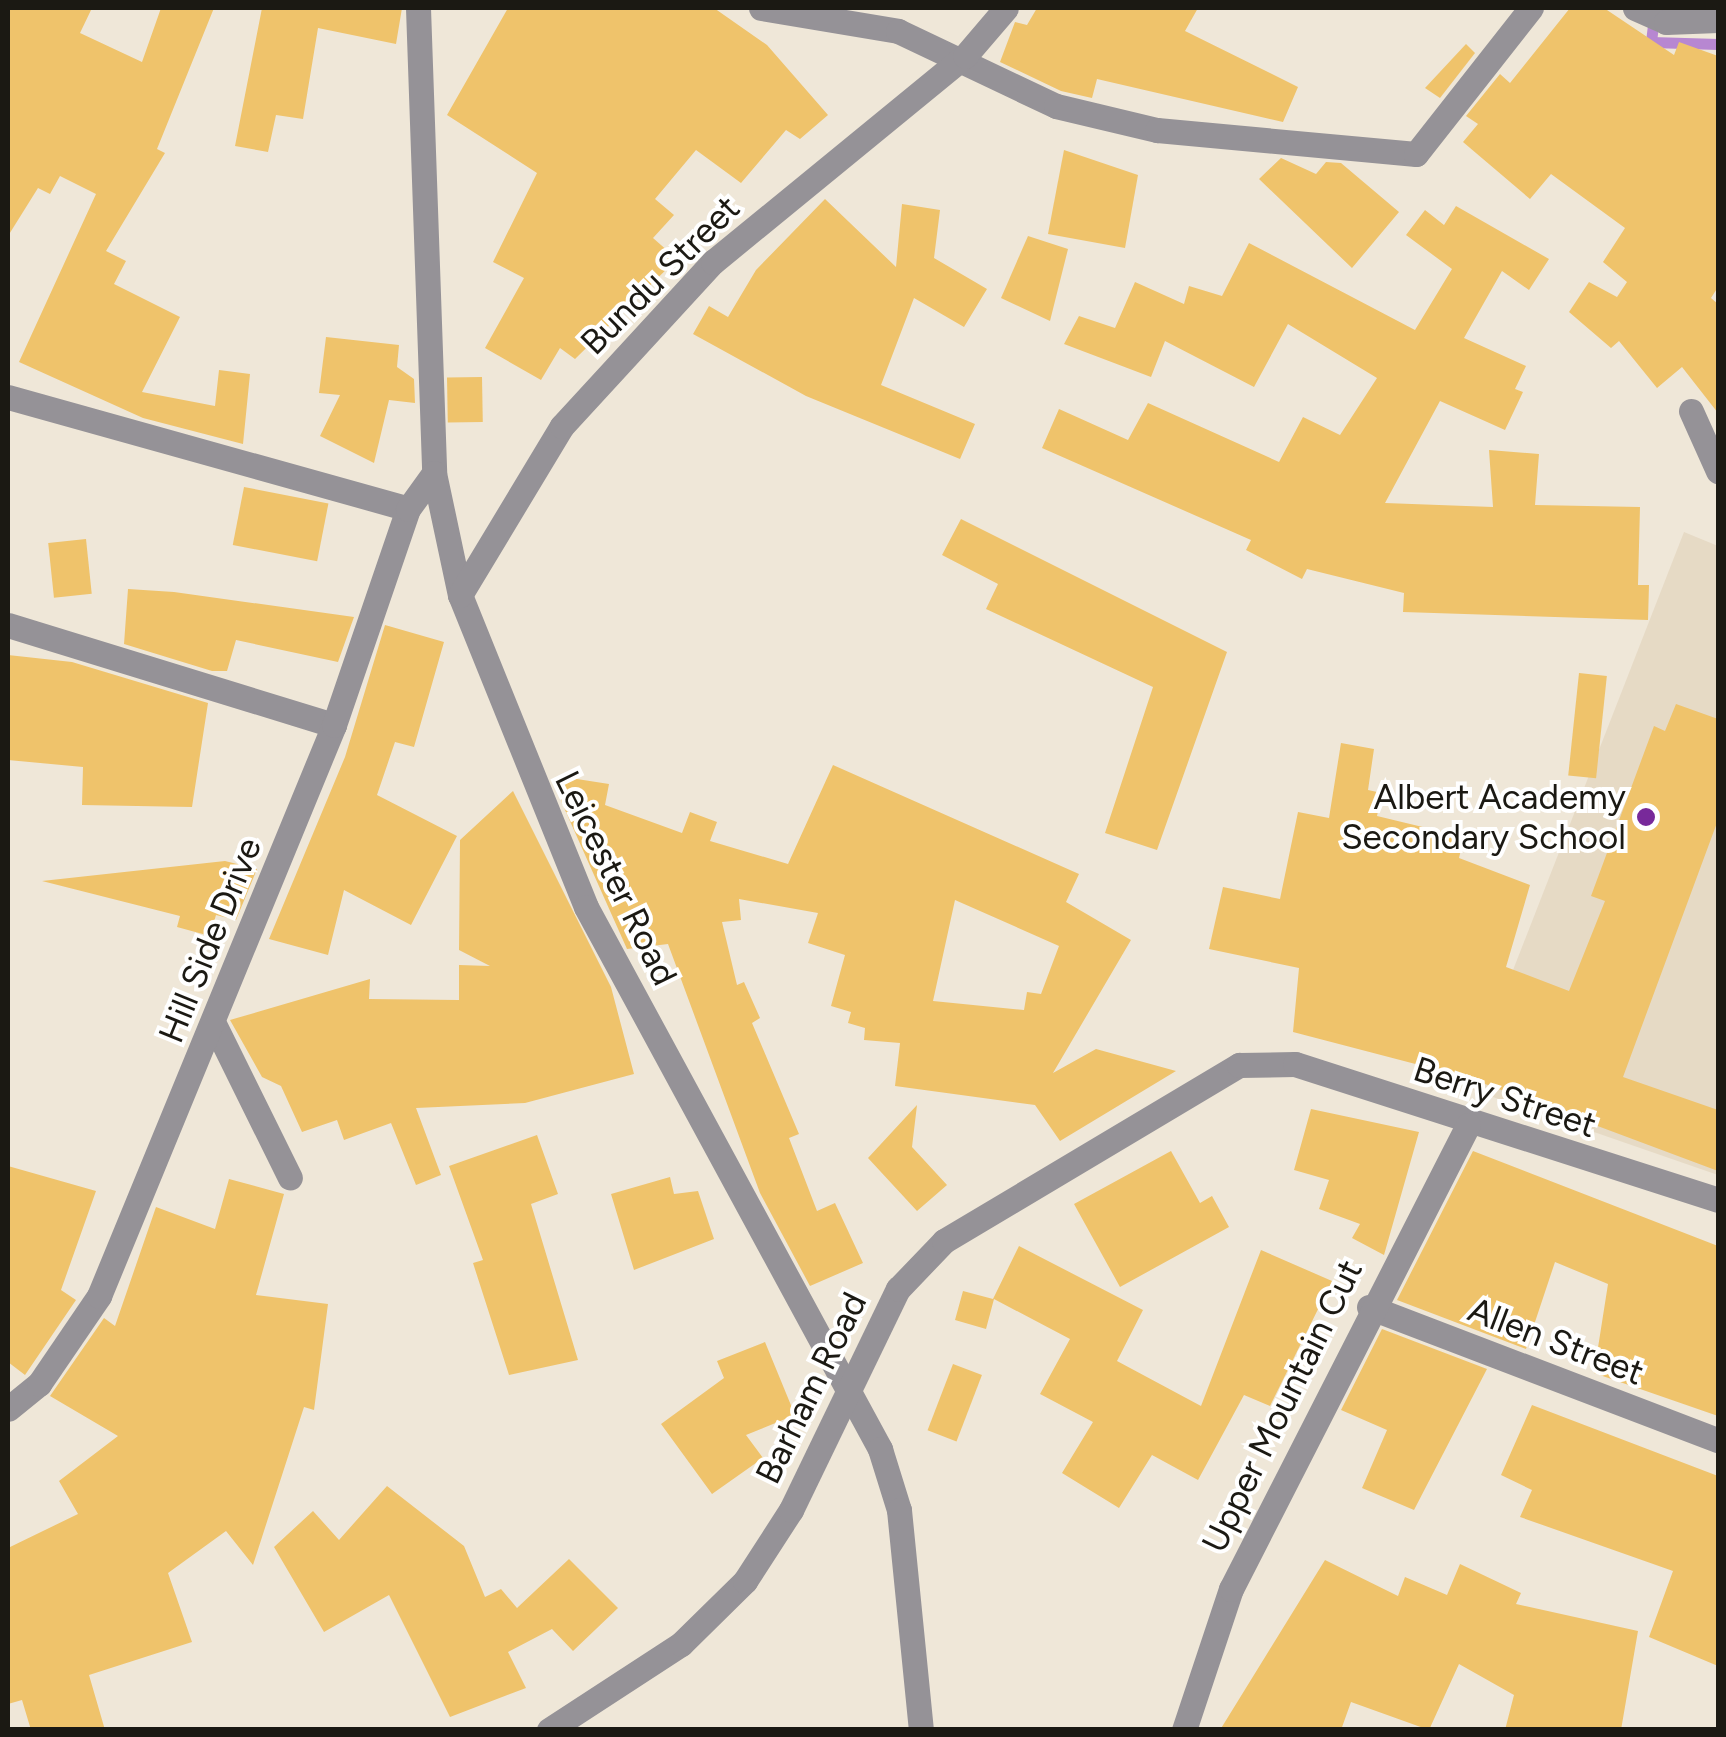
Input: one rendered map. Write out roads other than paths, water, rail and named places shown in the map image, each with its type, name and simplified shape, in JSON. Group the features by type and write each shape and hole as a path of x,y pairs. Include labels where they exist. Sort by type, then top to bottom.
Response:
{"street":[{"name":"Leicester Road","path":"418,8 434,473 460,596 586,907 843,1390 867,1421 899,1510 921,1730"},
{"path":"761,8 898,32 965,56 1056,106 1157,130 1416,154 1531,8"},
{"name":"Bundu Street","path":"460,596 562,426 712,262 965,56 1006,8"},
{"path":"1635,8 1666,22 1718,20"},
{"path":"8,397 408,509"},
{"path":"1691,411 1718,471"},
{"name":"Hill Side Drive","path":"8,1409 39,1384 99,1296 215,1026 334,725 408,509 434,473"},
{"path":"8,625 334,725"},
{"path":"215,1026 290,1178"},
{"name":"Barham Road","path":"550,1730 681,1644 745,1581 791,1510 843,1390 898,1289 944,1241 1238,1065 1272,1060"},
{"name":"Berry Street","path":"1272,1060 1468,1125 1718,1200"},
{"name":"Upper Mountain Cut","path":"1184,1730 1231,1589 1368,1307 1468,1125"},
{"name":"Allen Street","path":"1368,1307 1718,1440"}],"waterway":[{"path":"1654,17 1651,42 1718,44"}],"place":[{"name":"Albert Academy Secondary School","path":"1646,817"}]}
